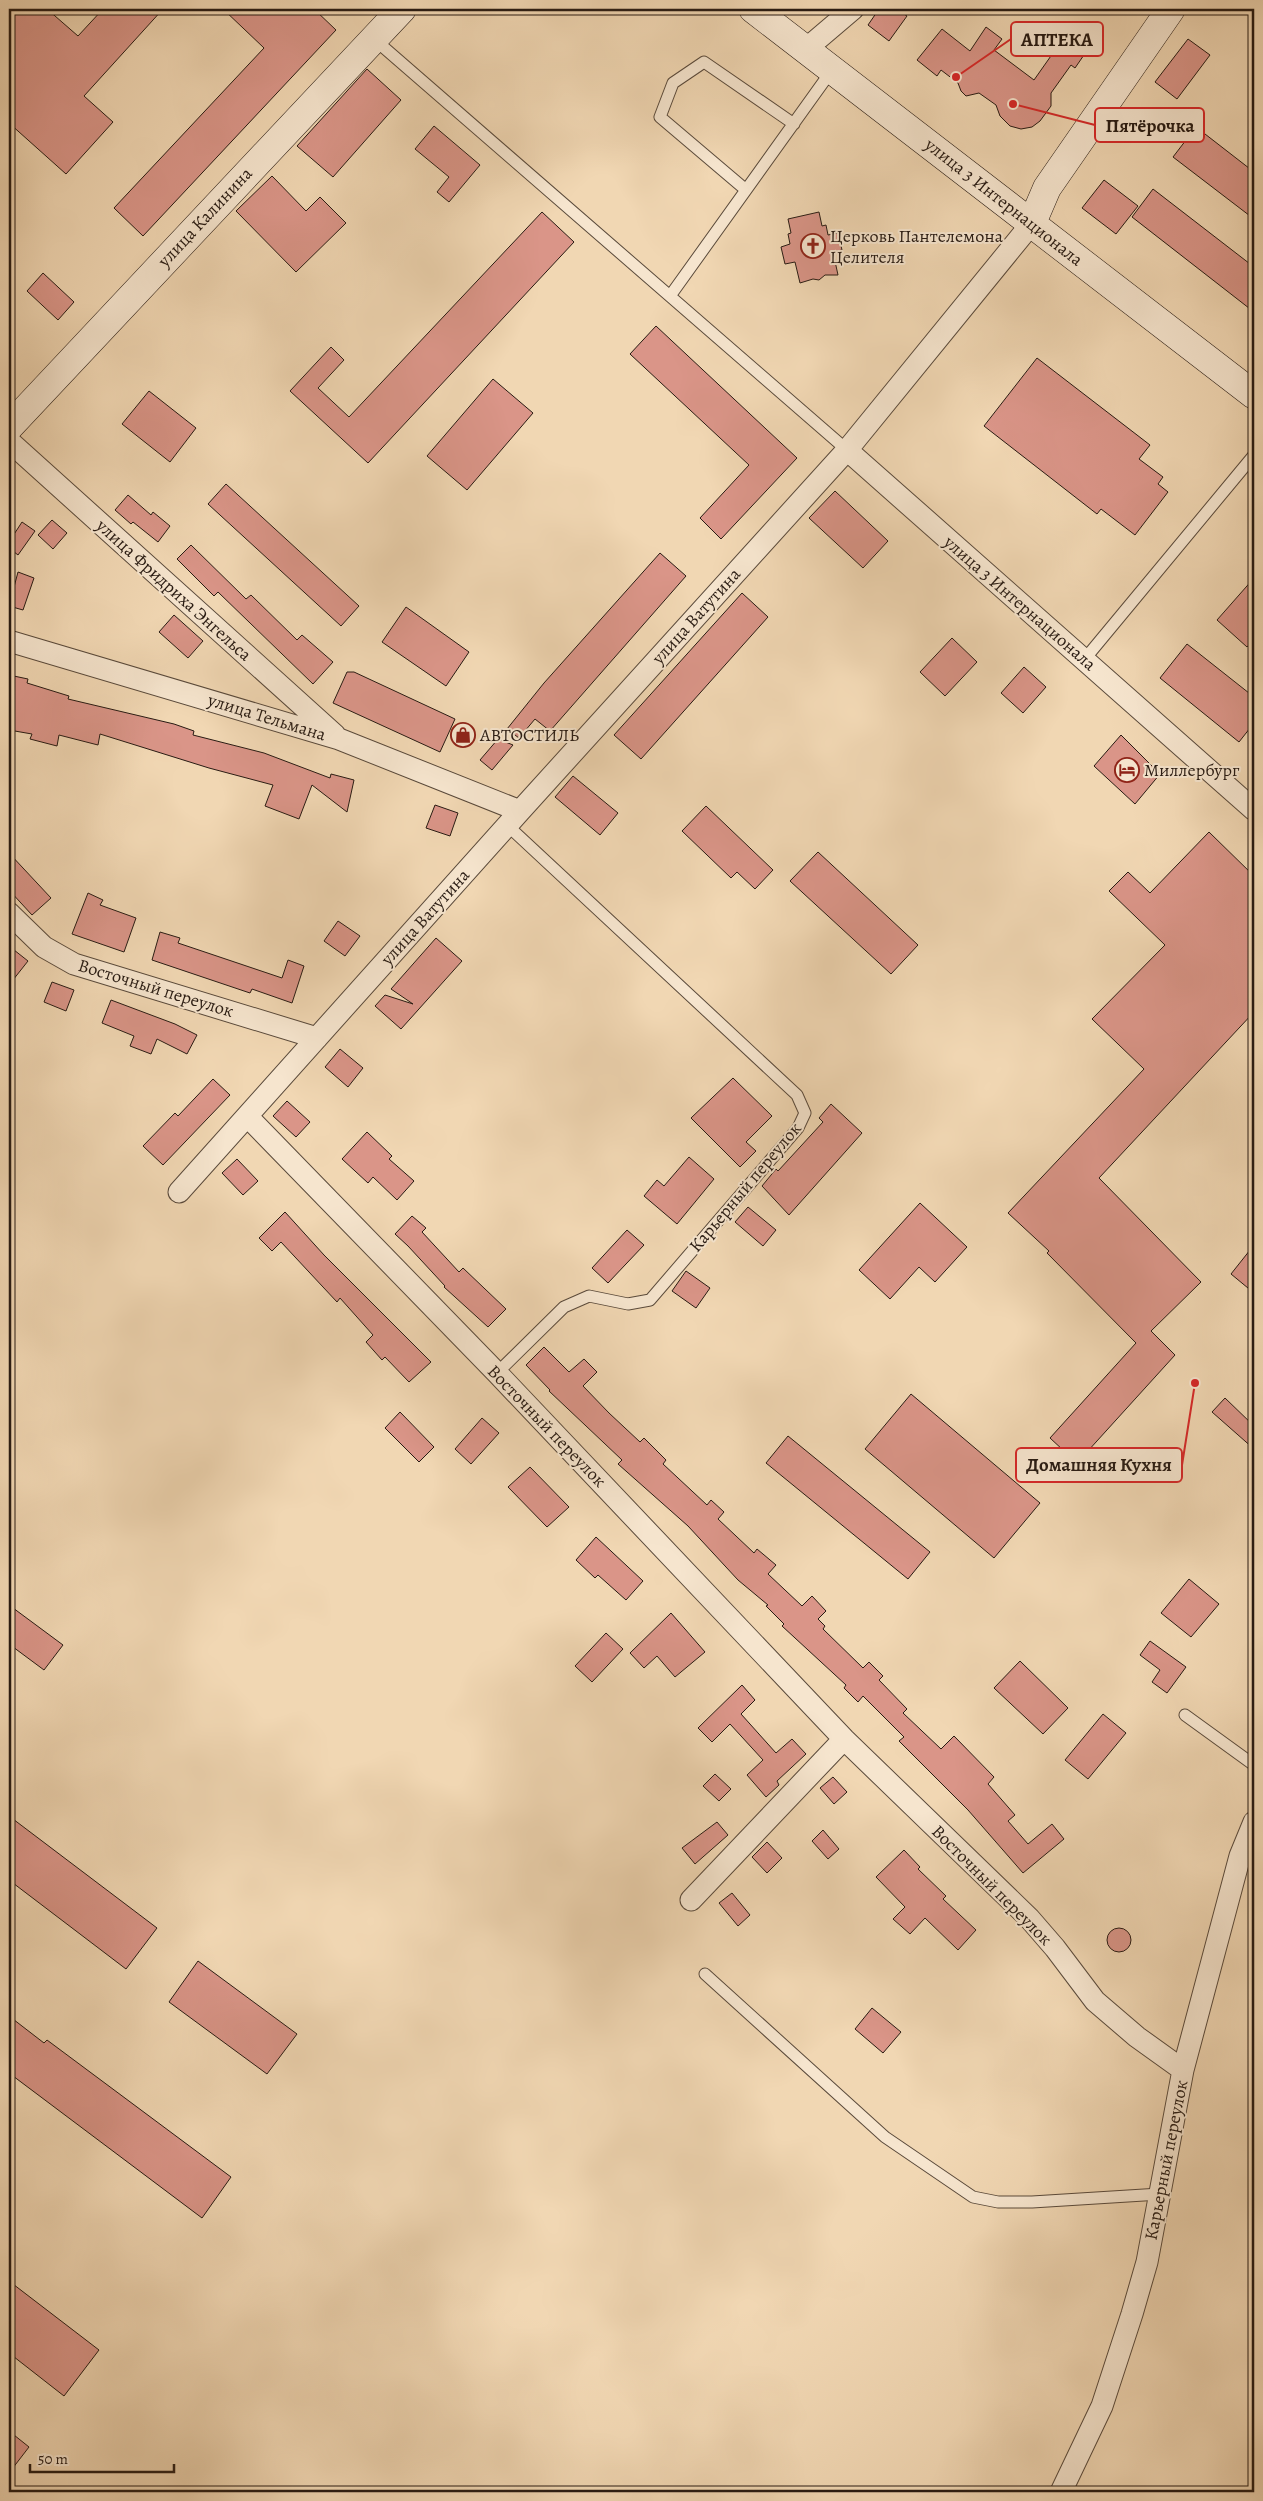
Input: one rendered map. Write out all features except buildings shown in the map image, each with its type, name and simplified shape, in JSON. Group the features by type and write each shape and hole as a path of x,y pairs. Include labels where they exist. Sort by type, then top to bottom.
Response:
{"main road":[{"name":"улица Калинина","path":"9,427 402,9"},
{"name":"улица 3 Интернационала","path":"753,9 1254,395"},
{"name":"улица Ватутина","path":"1032,223 1047,188 1171,9"}],"street":[{"path":"806,49 853,9"},
{"name":"улица Ватутина","path":"180,1192 513,818 847,450 1032,223"},
{"name":"улица Фридриха Энгельса","path":"9,441 339,739"},
{"name":"улица 3 Интернационала","path":"847,450 1254,810"},
{"name":"улица Тельмана","path":"9,641 339,739 513,818"},
{"name":"Восточный переулок","path":"9,913 44,947 74,964 317,1038"},
{"name":"Восточный переулок","path":"247,1116 497,1373 844,1739 1029,1918 1055,1948 1095,2001 1137,2038 1183,2070"},
{"path":"691,1900 844,1739"},
{"name":"Карьерный переулок","path":"1061,2492 1105,2397 1147,2262 1183,2070 1240,1856 1254,1822"}],"lane":[{"path":"373,38 847,450"},
{"path":"746,190 660,117 673,82 704,62 794,124"},
{"path":"670,296 832,69"},
{"path":"1084,660 1254,455"},
{"name":"Карьерный переулок","path":"497,1373 564,1307 590,1296 628,1304 650,1300 798,1128 805,1113 796,1095 513,818"},
{"path":"1185,1715 1254,1765"},
{"path":"705,1974 885,2138 973,2197 998,2202 1032,2202 1160,2194"}],"place":[{"name":"АПТЕКА","path":"956,77"},
{"name":"Пятёрочка","path":"1013,104"},
{"name":"Церковь Пантелемона Целителя","path":"813,246"},
{"name":"АВТОСТИЛЬ","path":"463,735"},
{"name":"Миллербург","path":"1127,770"},
{"name":"Домашняя Кухня","path":"1195,1383"}]}
